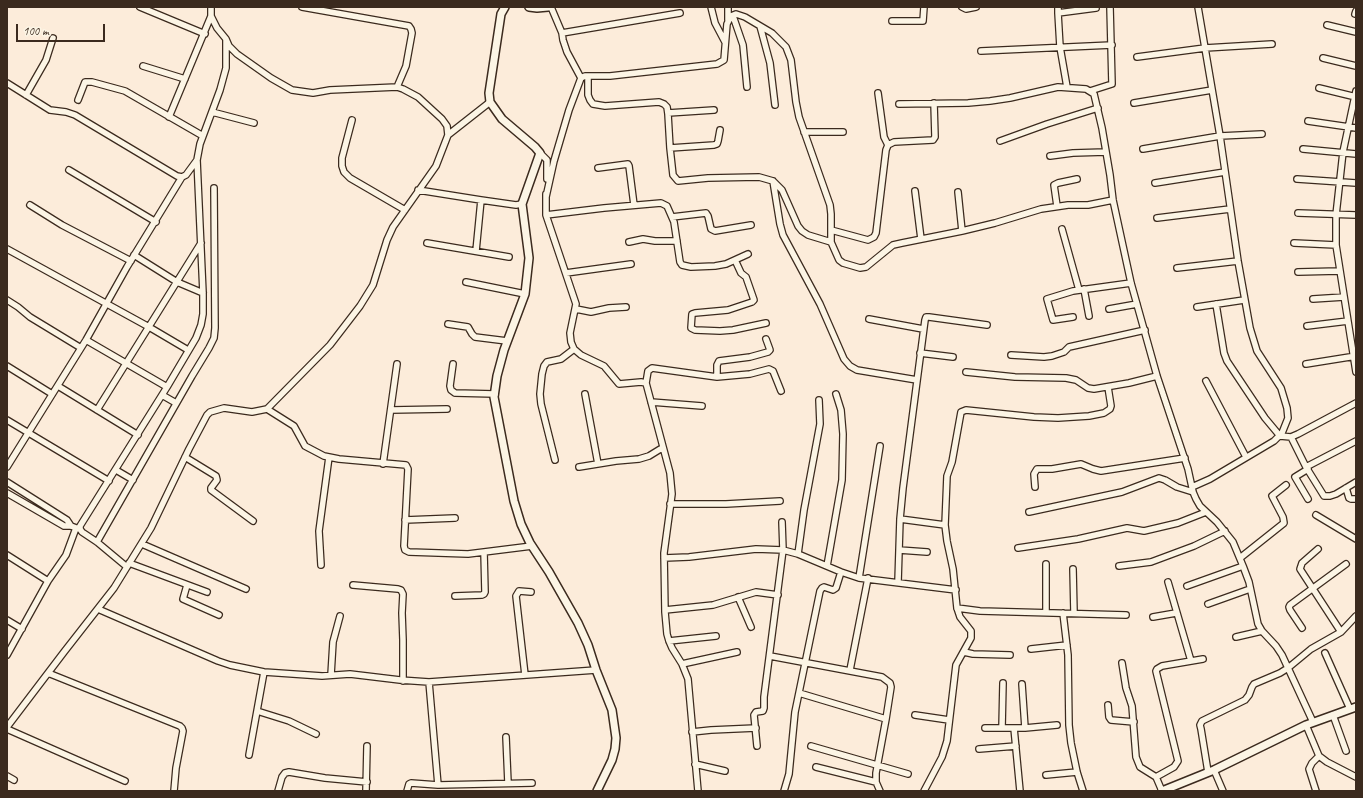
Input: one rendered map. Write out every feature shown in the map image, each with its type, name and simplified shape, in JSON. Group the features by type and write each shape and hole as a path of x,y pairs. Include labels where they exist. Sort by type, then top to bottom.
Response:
{"street":[{"path":"140,7 205,34"},
{"path":"169,117 184,79 205,34 211,16 212,7"},
{"path":"302,7 409,26 412,33 406,66 397,87"},
{"path":"529,7 550,7 562,33 567,52 581,78 569,110 555,156 546,197"},
{"path":"711,7 715,23 726,42"},
{"path":"581,78 588,76 610,76 717,64 724,60 728,7"},
{"path":"892,21 923,20 924,7"},
{"path":"962,7 966,9 976,7"},
{"path":"1090,91 1112,84 1110,7"},
{"path":"1028,512 1122,492 1159,478 1175,486 1192,490 1280,436 1286,425 1288,418 1285,398 1276,380 1257,351 1244,300 1220,136 1198,7"},
{"path":"504,8 489,93 490,102 502,119 535,147 547,160 546,215 574,297 576,309 570,333 571,342 574,349 581,355 604,366 619,384 646,383"},
{"path":"1066,87 1060,47 1058,10 1096,8"},
{"path":"562,33 680,13"},
{"path":"728,20 736,14 744,17 772,33 786,48 791,60 796,102 804,132 830,205 832,214 831,242 839,260 843,264 860,268 866,267 893,245 962,231 1006,220 1029,212 1057,206 1085,205 1113,200"},
{"path":"125,781 7,728 114,588 151,528 207,415 210,412 224,408 252,412 268,409 330,345 360,306 373,285 382,254 393,227 436,166 448,135 447,126 431,107 409,91 397,87 330,90 313,93 292,90 271,78 237,54 229,46 211,16"},
{"path":"733,16 743,46 747,87"},
{"path":"1327,25 1356,32"},
{"path":"760,26 770,63 775,105"},
{"path":"26,95 46,60 53,38"},
{"path":"98,542 133,480 169,399 167,387 196,338 201,325 204,293 197,160 203,136 226,68 226,39"},
{"path":"1136,57 1205,48 1272,44"},
{"path":"981,51 1112,45"},
{"path":"1323,58 1356,66"},
{"path":"143,66 184,79"},
{"path":"588,76 588,95 593,104 605,106 659,102 664,104 668,113 673,175 678,181 708,178 759,177 773,181 777,183 782,190 798,226 802,231 808,235 831,242"},
{"path":"78,100 85,82 92,82 125,91 203,136"},
{"path":"7,83 50,110 75,115 177,176 182,177"},
{"path":"899,104 968,103 990,101 1058,87 1086,89 1094,94 1106,152 1113,200 1131,283 1157,376 1185,458 1192,490 1196,499 1206,512 1226,532 1240,558 1250,589 1258,624 1262,631 1276,646 1288,668 1309,723 1319,756 1327,762 1356,777"},
{"path":"1319,88 1356,95 1343,152 1336,215 1336,245 1339,271 1355,356 1356,372"},
{"path":"1134,103 1212,90"},
{"path":"831,230 868,240 874,237 876,233 885,155 888,145 884,137 878,94"},
{"path":"448,135 490,102"},
{"path":"888,145 894,142 933,140 935,137 934,103"},
{"path":"1000,142 1047,124 1098,108"},
{"path":"668,113 714,110"},
{"path":"212,112 254,123"},
{"path":"352,120 342,158 344,172 350,178 405,210"},
{"path":"1308,121 1356,128"},
{"path":"670,148 714,145 718,141 720,130"},
{"path":"804,132 843,132"},
{"path":"1143,149 1220,136 1262,134"},
{"path":"1303,149 1356,154"},
{"path":"1050,156 1073,153 1106,152"},
{"path":"540,153 522,204 529,258 525,294 507,341 497,376 494,397 514,501 521,524 532,546 549,572 578,623 588,645 612,710 616,738 615,749 612,760 597,791"},
{"path":"7,467 86,340 182,177 186,175 197,160"},
{"path":"598,168 628,164 634,205"},
{"path":"69,170 156,222"},
{"path":"1155,183 1225,172"},
{"path":"1057,206 1054,185 1058,182 1078,179"},
{"path":"1297,179 1356,183"},
{"path":"773,181 783,234 820,304 844,359 850,366 857,370 917,380"},
{"path":"7,655 48,581 66,555 76,528 80,526 109,481 119,472 138,435 169,399 209,348 214,333 214,188"},
{"path":"418,190 481,200 522,204"},
{"path":"916,191 921,239"},
{"path":"958,192 962,231"},
{"path":"476,251 481,200"},
{"path":"546,215 661,203 667,206 674,222 680,262 685,266 715,266 726,264 748,254"},
{"path":"30,205 62,224 133,258 177,282 204,293"},
{"path":"1157,218 1230,209"},
{"path":"1298,212 1356,215"},
{"path":"672,217 706,214 708,216 711,229 715,231 751,225"},
{"path":"1062,229 1089,316"},
{"path":"629,242 643,239 656,241 677,241"},
{"path":"97,410 201,243"},
{"path":"427,243 509,257"},
{"path":"1294,243 1336,245"},
{"path":"7,248 188,350"},
{"path":"735,260 741,273 746,277 754,300 728,310 692,314 691,328 695,330 720,331 733,330 766,323"},
{"path":"1177,268 1238,261"},
{"path":"566,273 631,264"},
{"path":"1298,272 1339,271"},
{"path":"466,282 525,294"},
{"path":"1073,317 1053,320 1048,299 1060,294 1131,283"},
{"path":"1313,299 1344,296"},
{"path":"7,300 18,307 30,318 81,348"},
{"path":"1197,307 1244,300"},
{"path":"1109,310 1137,304"},
{"path":"1216,304 1222,342 1227,361 1264,418 1280,436 1291,436 1356,403"},
{"path":"576,309 591,312 609,308 626,307"},
{"path":"898,582 900,519 906,456 925,320 929,317 987,325"},
{"path":"870,319 923,328"},
{"path":"1307,326 1348,321"},
{"path":"448,324 468,327 475,337 507,341"},
{"path":"1011,355 1052,356 1064,352 1069,347 1145,330"},
{"path":"717,377 717,365 719,362 750,357 768,352 770,350 766,339"},
{"path":"86,340 167,387"},
{"path":"556,460 541,399 540,390 542,374 544,366 547,362 561,359 574,349"},
{"path":"920,353 953,357"},
{"path":"1306,364 1355,356"},
{"path":"383,464 397,364"},
{"path":"453,364 450,386 454,393 495,394"},
{"path":"7,366 52,394"},
{"path":"698,791 688,679 682,664 672,648 667,634 664,558 672,484 646,383 648,371 652,368 717,377 750,374 769,369 773,371 781,391"},
{"path":"966,372 1015,377 1066,378 1076,380 1088,388 1112,386 1157,376"},
{"path":"1206,382 1246,457"},
{"path":"58,386 138,435"},
{"path":"924,791 942,757 947,741 948,720 956,664 971,638 970,631 960,617 945,525 947,476 952,462 960,415 963,410 966,410 1058,418 1089,416 1104,413 1110,409 1112,386"},
{"path":"585,394 598,464"},
{"path":"827,566 842,480 844,434 841,410 836,394"},
{"path":"798,554 804,510 820,424 819,400"},
{"path":"651,402 702,406"},
{"path":"268,409 294,426 305,446 311,450 339,459 383,464 406,464 404,546 409,552 468,554 532,546"},
{"path":"391,410 447,409"},
{"path":"7,420 109,481"},
{"path":"1291,436 1307,468 1324,496 1330,496 1356,482"},
{"path":"1308,499 1295,477 1307,468 1356,441"},
{"path":"859,578 880,446"},
{"path":"579,468 644,458 662,448"},
{"path":"185,457 217,477 217,480 211,490 253,520"},
{"path":"321,565 319,532 329,457"},
{"path":"1035,487 1034,474 1037,470 1081,464 1101,471 1185,458"},
{"path":"119,472 133,480"},
{"path":"7,482 67,520 128,565 207,592"},
{"path":"1240,558 1284,523 1284,517 1272,496 1286,485"},
{"path":"1346,488 1349,498 1351,500 1356,499"},
{"path":"7,493 64,526 76,528"},
{"path":"670,504 726,504 780,501"},
{"path":"1018,548 1078,540 1127,528 1144,531 1178,523 1206,512"},
{"path":"1316,515 1356,539"},
{"path":"405,520 456,518"},
{"path":"900,519 945,525"},
{"path":"757,746 755,714 763,711 764,708 764,697 783,550 782,522"},
{"path":"1118,566 1151,562 1226,532"},
{"path":"142,544 246,589"},
{"path":"664,558 689,557 756,549 783,550 798,554 859,578 956,590"},
{"path":"1318,549 1302,563 1300,567 1341,632"},
{"path":"899,550 927,552"},
{"path":"456,596 484,594 484,552"},
{"path":"7,555 48,581"},
{"path":"1046,564 1046,613"},
{"path":"1302,628 1289,607 1346,564"},
{"path":"1187,586 1243,566"},
{"path":"1073,569 1074,613"},
{"path":"784,791 789,774 792,735 799,693 820,591 824,587 833,590 836,588 841,572"},
{"path":"850,670 868,578"},
{"path":"1168,582 1191,661"},
{"path":"187,585 183,599 219,615"},
{"path":"353,585 398,588 401,590 403,594 403,681"},
{"path":"1208,604 1250,589"},
{"path":"525,675 516,596 519,591 531,592"},
{"path":"665,610 713,605 756,592 778,595"},
{"path":"738,598 751,628"},
{"path":"958,608 980,611 1126,615"},
{"path":"98,609 218,661 264,672 322,676 350,674 403,681 429,682 596,670"},
{"path":"1153,617 1176,612"},
{"path":"1063,613 1067,645 1069,725 1071,743 1077,772 1083,791"},
{"path":"331,675 333,642 340,616"},
{"path":"1223,791 1211,771 1200,728 1201,723 1244,700 1249,695 1252,687 1256,683 1288,668 1311,649 1341,632 1356,616"},
{"path":"7,620 22,629"},
{"path":"1236,637 1262,631"},
{"path":"669,641 716,636"},
{"path":"1031,649 1067,645"},
{"path":"682,664 737,652"},
{"path":"964,652 973,654 1010,655"},
{"path":"1122,663 1126,688 1132,706 1134,741 1138,764 1140,767 1156,777 1162,791 1211,771 1309,723 1353,708 1326,653"},
{"path":"770,656 850,670 882,677 890,682 891,687 876,773 876,782 880,791"},
{"path":"1156,777 1174,767 1178,761 1156,671 1162,666 1203,659"},
{"path":"250,755 264,672"},
{"path":"48,673 180,726 183,731 176,768 174,791"},
{"path":"429,682 438,785"},
{"path":"1002,728 1003,683"},
{"path":"1022,684 1025,728"},
{"path":"799,693 886,719"},
{"path":"1108,705 1110,720 1134,722"},
{"path":"257,711 289,721 316,734"},
{"path":"914,714 948,720"},
{"path":"1333,715 1346,751"},
{"path":"985,728 1025,728 1057,725"},
{"path":"692,732 756,728"},
{"path":"1014,728 1020,791"},
{"path":"506,737 508,783"},
{"path":"366,791 367,746"},
{"path":"811,746 908,774"},
{"path":"979,749 1016,746"},
{"path":"1316,791 1309,769 1312,763 1319,756"},
{"path":"695,764 725,771"},
{"path":"816,767 876,782"},
{"path":"278,791 282,776 289,772 325,778 366,782"},
{"path":"1046,775 1077,772"},
{"path":"7,776 14,780"},
{"path":"406,791 411,783 438,785 532,783"}]}
